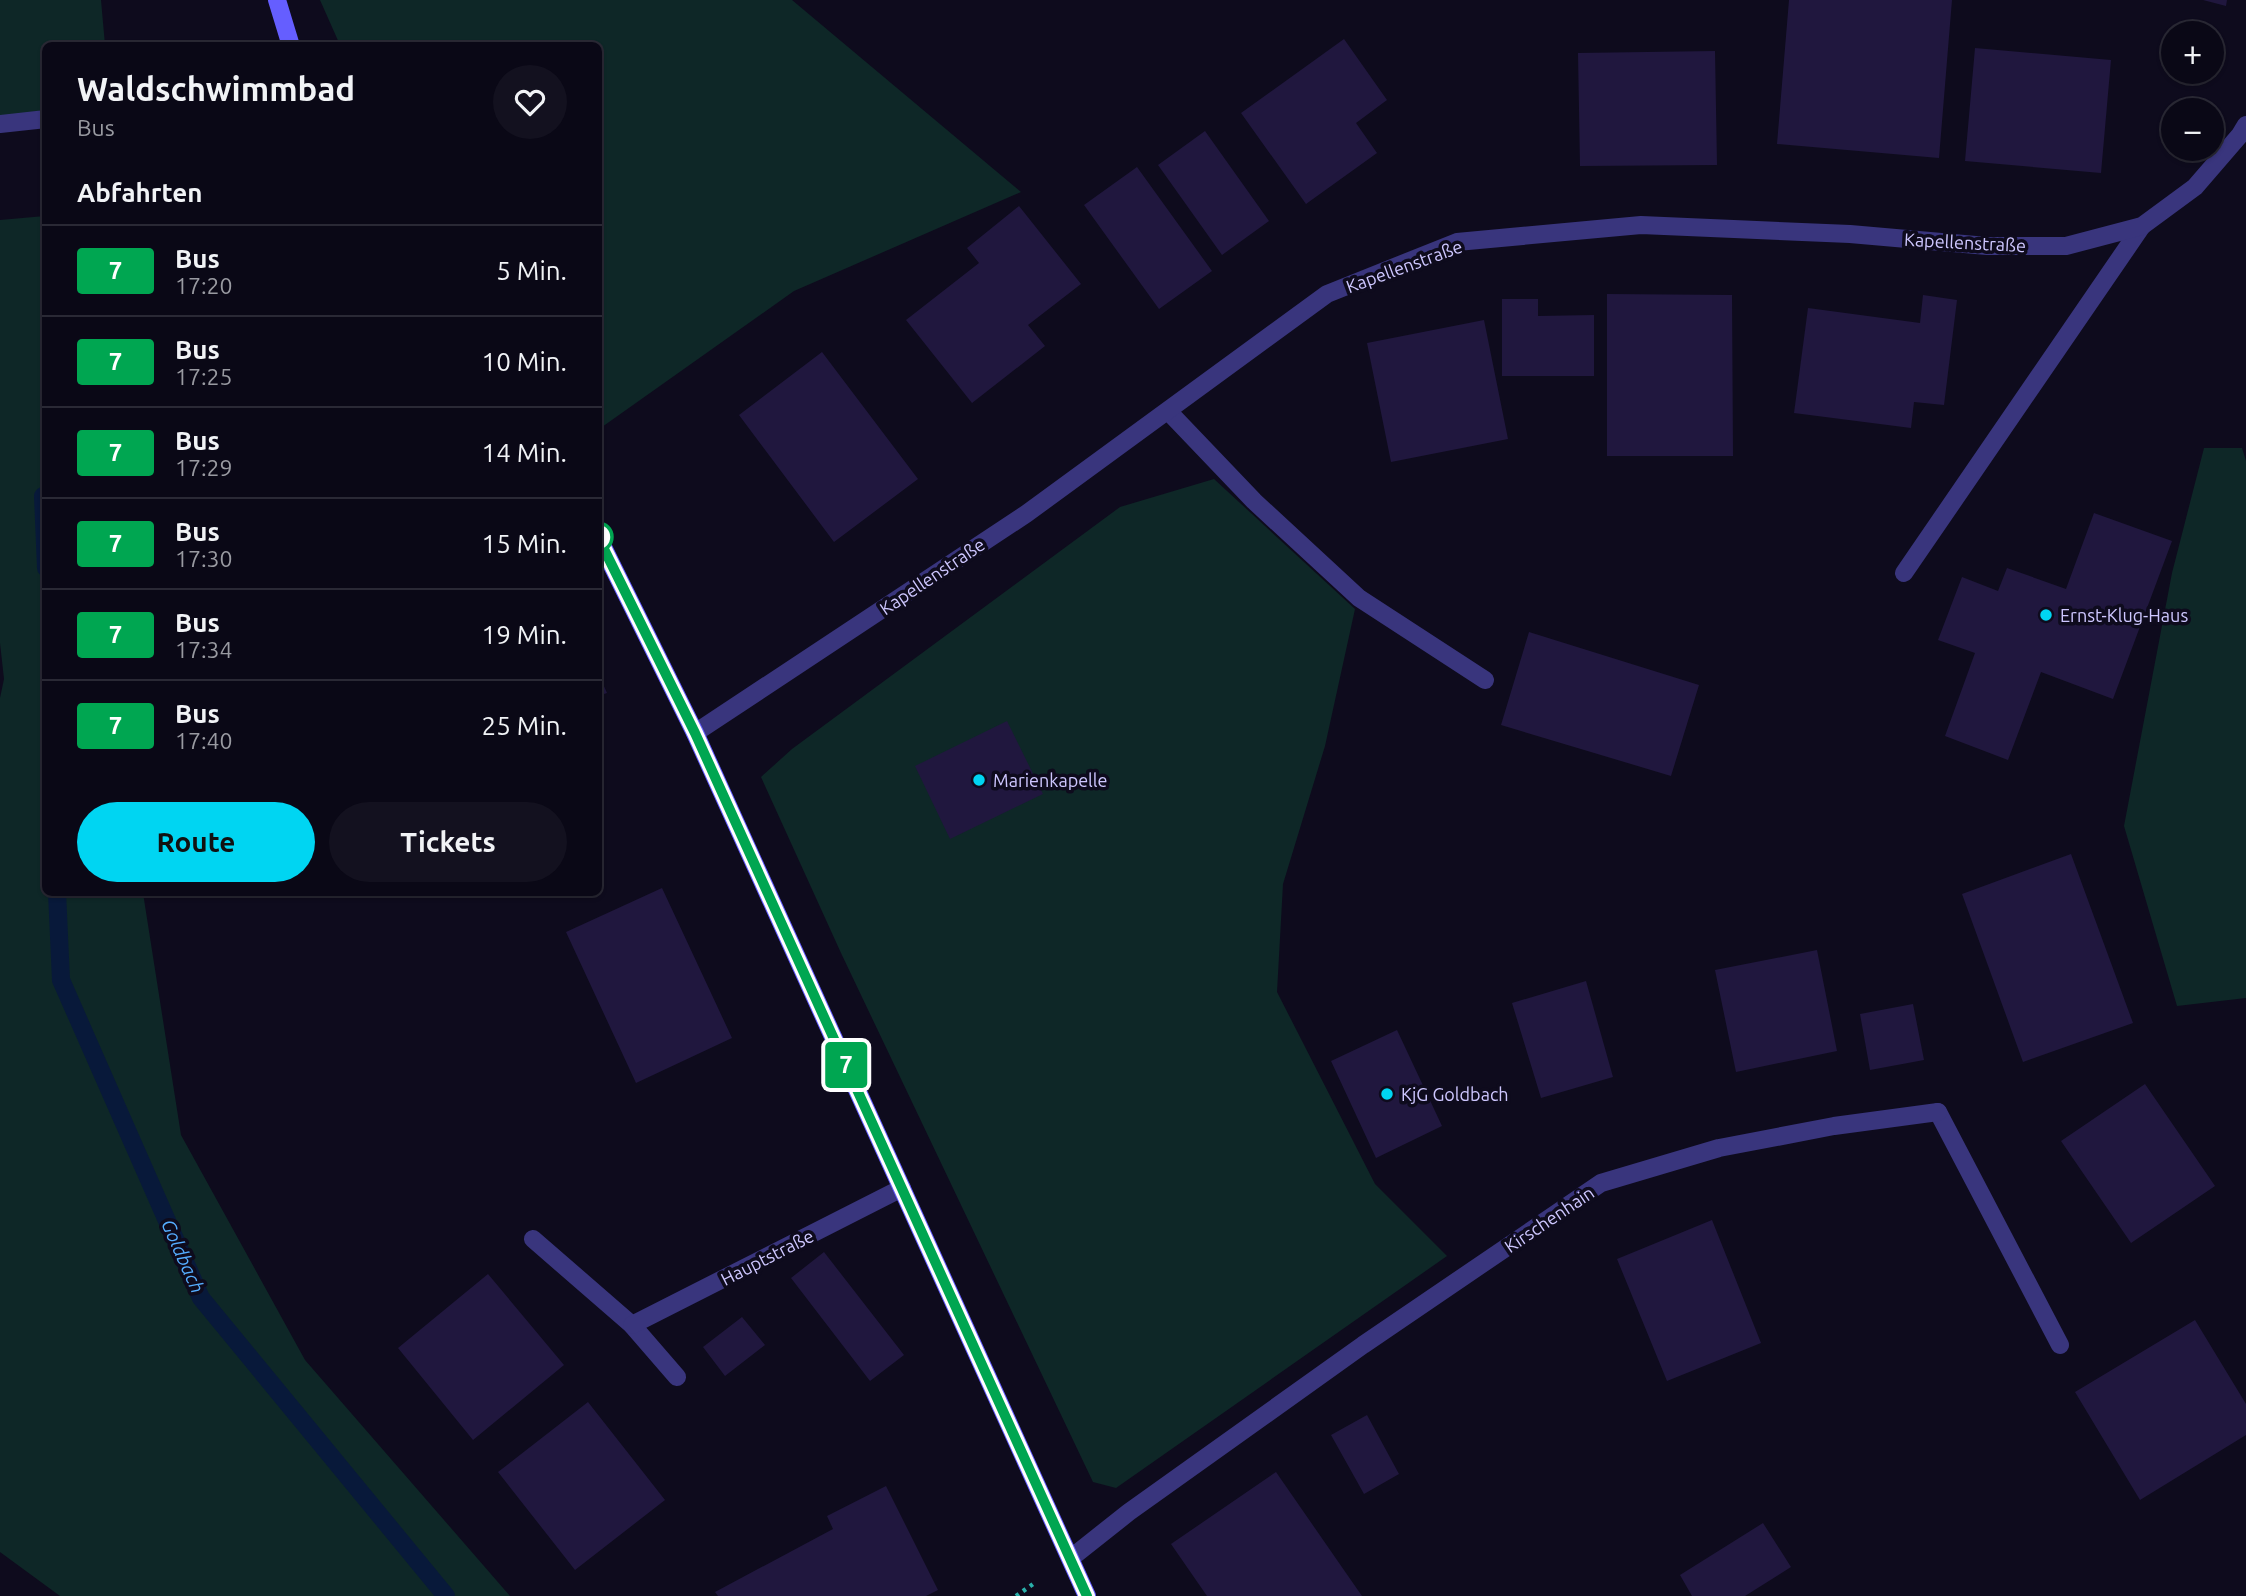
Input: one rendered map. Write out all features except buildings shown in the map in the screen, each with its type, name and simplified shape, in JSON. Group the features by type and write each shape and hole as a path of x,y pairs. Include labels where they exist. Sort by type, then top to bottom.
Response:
{"street":[{"path":"277,0 290,42"},
{"path":"0,124 42,119"},
{"name":"Kapellenstraße","path":"695,733 1026,514 1327,295 1457,242 1641,225 1850,234 1987,246 2066,246 2142,226 2194,187 2246,125"},
{"path":"1904,573 2142,226"},
{"path":"1168,411 1254,501 1359,598 1485,680"},
{"path":"602,545 695,733 1087,1596"},
{"name":"Kirschenhain","path":"1071,1558 1129,1512 1363,1345 1601,1183 1719,1148 1834,1126 1938,1112 2060,1345"},
{"name":"Hauptstraße","path":"632,1325 902,1188"},
{"path":"533,1239 632,1325 677,1377"}],"green space":[{"path":"0,0 101,0 105,42 42,42 42,110 0,117"},
{"path":"320,0 792,0 1021,192 794,291 602,427 602,42 339,42"},
{"path":"42,216 42,896 143,896 181,1135 305,1360 510,1596 60,1596 0,1552 0,698 4,679 0,643 0,220"},
{"path":"2204,448 2242,448 2246,461 2246,998 2177,1006 2124,826 2172,573"},
{"path":"1214,479 1355,609 1325,746 1283,884 1277,992 1375,1184 1447,1256 1116,1488 1093,1482 841,953 761,777 792,749 1120,507"}],"waterway":[{"name":"Goldbach","path":"57,896 61,980 201,1298 446,1596"}],"bus line":[{"name":"7","path":"602,545 695,733 1087,1596"}],"place":[{"name":"Ernst-Klug-Haus","path":"2046,615"},
{"name":"Marienkapelle","path":"979,780"},
{"name":"KjG Goldbach","path":"1387,1094"}]}
